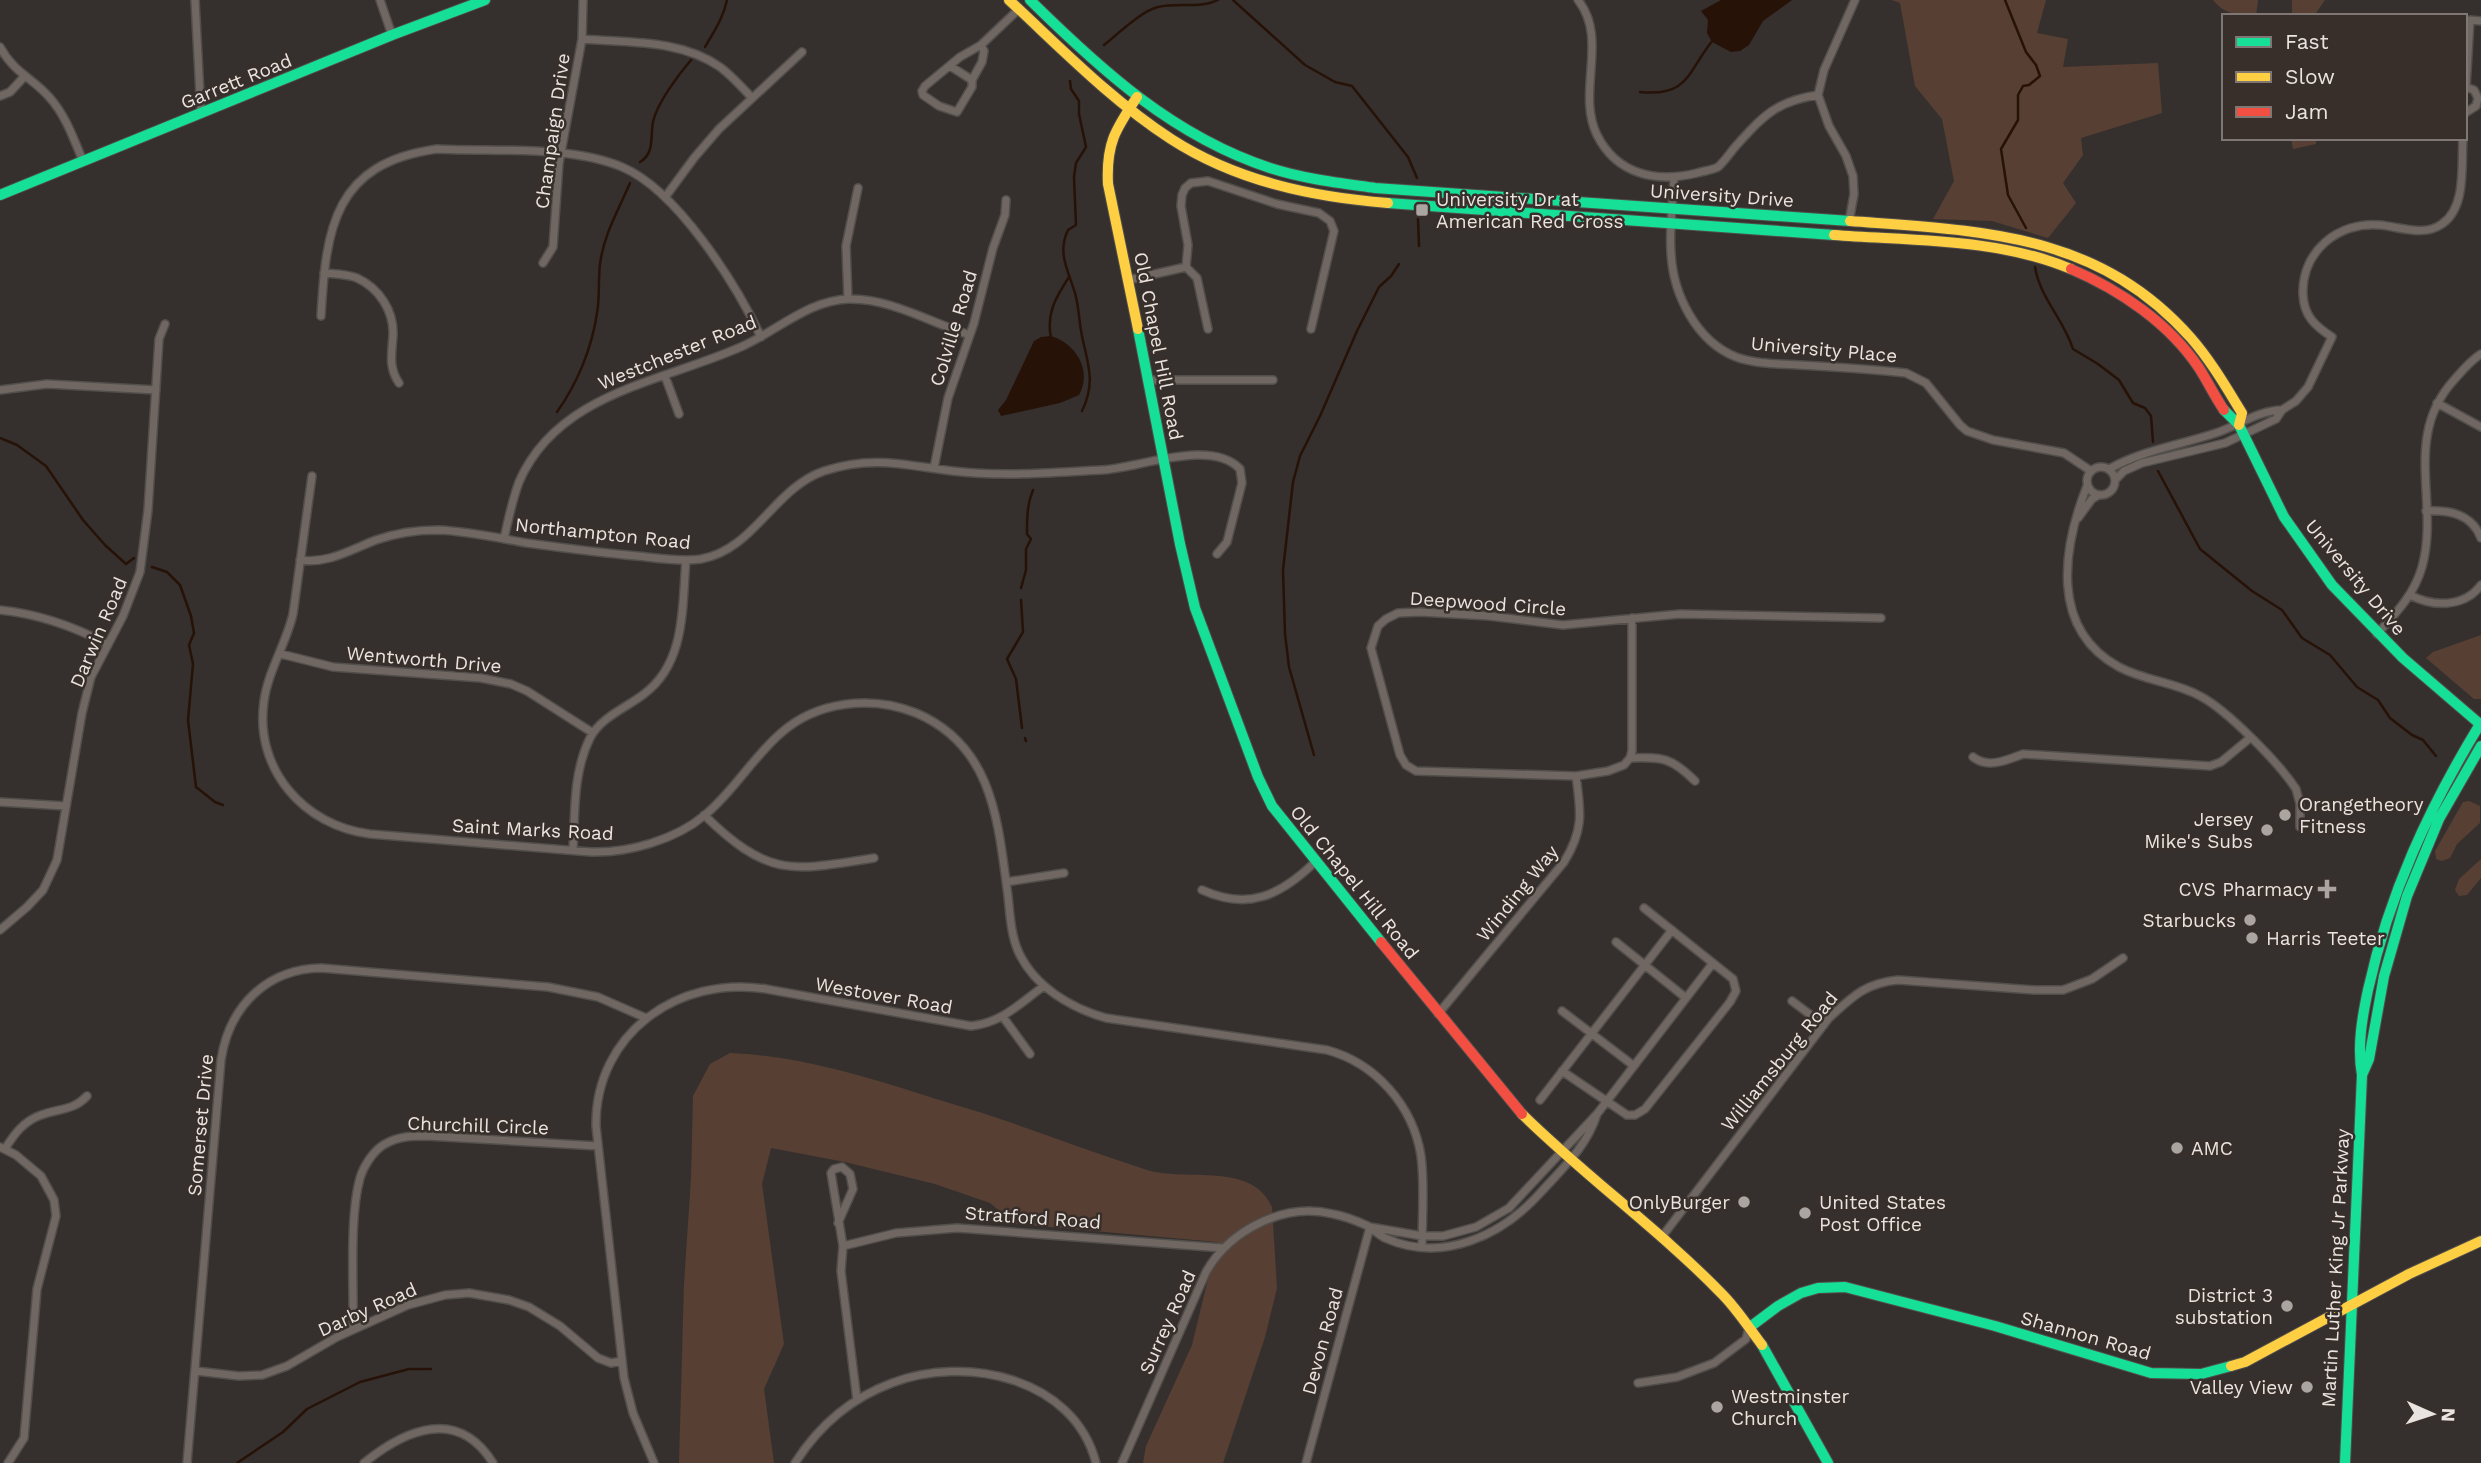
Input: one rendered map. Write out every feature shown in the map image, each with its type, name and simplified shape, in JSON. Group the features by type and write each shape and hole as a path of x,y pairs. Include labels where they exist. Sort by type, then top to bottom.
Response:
{"main road":[{"name":"Garrett Road","path":"0,195 392,35 485,0"},
{"path":"1009,0 1129,108"},
{"path":"1030,0 1093,60 1137,97"},
{"name":"Old Chapel Hill Road","path":"1137,97 1110,146 1108,184 1189,584 1205,637 1258,777 1272,806 1512,1104 1566,1157 1702,1273 1724,1296 1777,1369 1828,1463"},
{"name":"University Drive","path":"1137,97 1160,115 1213,146 1270,169 1309,179 1375,188 1971,230 2013,236 2060,249 2101,267 2155,302 2197,344 2219,373 2242,413 2241,430"},
{"name":"University Drive","path":"1129,108 1173,140 1205,157 1251,177 1298,192 1352,200 1965,244 2019,252 2059,264 2110,288 2143,310 2164,329 2196,364 2229,418 2241,430 2291,529 2324,574 2377,634 2481,724"},
{"name":"Martin Luther King Jr Parkway","path":"2345,1463 2361,1076 2358,1060 2369,985 2385,923 2420,829 2481,724"},
{"name":"Martin Luther King Jr Parkway","path":"2361,1076 2369,1059 2388,954 2413,876 2443,811 2481,746"},
{"name":"Shannon Road","path":"1749,1327 1801,1293 1845,1287 1989,1324 2151,1373 2208,1373 2245,1362 2409,1274 2481,1241"}],"street":[{"path":"195,0 201,114"},
{"path":"380,0 392,35"},
{"name":"Champaign Drive","path":"543,263 553,247 561,154 582,39 583,0"},
{"path":"1578,0 1587,14 1593,37 1590,97 1597,135 1612,155 1627,166 1647,175 1675,178 1717,167 1768,114 1788,102 1818,96"},
{"path":"1849,222 1854,194 1853,176 1818,96 1824,70 1855,0"},
{"path":"981,45 984,55 972,80 972,87 957,112 923,95 922,91 950,66 981,45 1019,9"},
{"path":"2467,70 2470,20 2481,21"},
{"path":"582,39 661,46 692,52 721,67 752,98"},
{"path":"0,47 24,77 51,98 68,125 83,161"},
{"path":"666,196 705,145 802,52"},
{"path":"950,66 972,80"},
{"path":"0,96 10,92 24,77"},
{"path":"2467,87 2474,90 2478,98 2476,106 2467,112"},
{"path":"2074,524 2092,499 2110,491 2115,480 2124,471 2142,463 2225,443 2270,410 2282,410 2297,401 2308,387 2332,337 2308,317 2305,307 2304,283 2308,264 2315,251 2325,240 2340,232 2362,226 2377,225 2426,231 2444,224 2456,209 2459,197 2463,140"},
{"path":"321,316 328,242 339,209 363,179 378,167 411,153 437,149 561,154 592,158 621,166 666,196 735,287 761,337"},
{"name":"University Place","path":"1675,178 1671,223 1672,263 1680,295 1698,327 1723,350 1737,357 1763,362 1906,373 1926,383 1967,430 1993,440 2064,453 2091,471"},
{"path":"1186,267 1188,245 1181,206 1185,188 1191,183 1208,181 1277,204 1319,214 1330,221 1334,231 1311,328"},
{"path":"848,299 846,246 859,188"},
{"name":"Colville Road","path":"934,468 948,398 970,335 993,248 1005,215 1006,200"},
{"path":"1128,280 1186,267"},
{"path":"1186,267 1197,278 1208,330"},
{"path":"324,273 357,278 378,293 388,307 393,321 391,368 399,383"},
{"name":"Westchester Road","path":"504,539 519,483 537,452 551,434 591,404 613,394 666,376 761,337 813,307 833,300 848,299 886,304 970,335"},
{"name":"Darwin Road","path":"0,930 27,907 48,880 57,860 82,713 91,677 123,616 140,572 148,510 159,339 165,324"},
{"path":"2377,634 2410,595 2420,573 2425,551 2426,439 2437,403 2446,389 2481,354"},
{"path":"666,376 679,414"},
{"path":"1148,380 1273,380"},
{"path":"0,390 47,384 156,390"},
{"path":"2437,403 2481,427"},
{"path":"2241,430 2133,457 2109,469 2101,467 2091,471 2074,524 2067,568 2069,606 2092,646 2105,658 2132,673 2186,689 2224,713 2296,789 2300,804 2300,827"},
{"name":"Northampton Road","path":"300,560 330,559 373,541 410,532 440,530 612,554 686,560 710,556 728,549 787,494 822,472 867,461 889,461 992,474 1124,468 1191,456 1226,458 1240,469 1241,483 1227,542 1217,554"},
{"path":"2109,469 2115,480"},
{"name":"Saint Marks Road","path":"312,476 293,614 264,700 263,730 267,749 285,788 316,817 358,833 606,852 635,847 670,835 704,815 729,792 770,743 802,719 825,709 848,704 898,707 933,721 957,740 983,775 993,805 1016,945 1026,966 1044,986"},
{"path":"2087,485 2092,492 2099,495"},
{"path":"2426,511 2451,512 2469,520 2477,528 2481,538"},
{"path":"573,850 579,774 585,750 593,733 619,709 646,693 670,665 679,638 686,560"},
{"path":"2410,595 2427,603 2445,604 2470,595 2481,585"},
{"path":"0,610 33,615 71,626 107,644"},
{"name":"Deepwood Circle","path":"1695,781 1662,758 1630,758 1624,765 1608,772 1576,776 1427,773 1410,768 1400,755 1387,714 1371,653 1372,638 1382,622 1398,613 1420,612 1489,616 1563,625 1680,614 1881,618"},
{"path":"1630,758 1632,618"},
{"name":"Wentworth Drive","path":"281,654 333,667 481,678 512,684 593,733"},
{"path":"1973,757 1983,763 2000,762 2023,754 2210,766 2221,762 2250,738"},
{"name":"Winding Way","path":"1438,1014 1560,868 1573,848 1581,825 1576,776"},
{"path":"0,802 66,806"},
{"path":"704,815 741,847 778,865 811,867 874,858"},
{"path":"1202,890 1235,899 1264,896 1291,884 1315,862"},
{"path":"1006,882 1065,873"},
{"path":"1562,1071 1627,1115 1635,1115 1645,1109 1736,991 1733,979 1644,908"},
{"path":"1540,1100 1672,930"},
{"path":"1616,942 1686,998"},
{"name":"Williamsburg Road","path":"1661,1238 1824,1025 1850,997 1888,981 1915,979 2034,990 2063,990 2092,979 2123,958"},
{"path":"1370,1227 1382,1237 1422,1247 1461,1244 1497,1230 1534,1200 1713,963"},
{"name":"Somerset Drive","path":"187,1463 223,1048 232,1021 255,991 286,974 321,968 548,987 598,997 646,1018"},
{"name":"Westover Road","path":"654,1463 632,1413 622,1361 598,1146 597,1107 605,1076 624,1042 646,1018 687,996 734,986 766,989 958,1024 985,1025 1003,1017 1044,986"},
{"path":"1044,986 1085,1011 1106,1017 1327,1049 1356,1060 1372,1071 1393,1094 1416,1134 1422,1165 1422,1247"},
{"path":"1792,1000 1824,1025"},
{"path":"1562,1011 1634,1066"},
{"path":"1003,1017 1030,1055"},
{"path":"8,1463 23,1438 37,1289 55,1216 54,1200 41,1176 16,1155 2,1148 14,1134 37,1116 71,1109 87,1096"},
{"name":"Churchill Circle","path":"354,1329 354,1238 360,1177 369,1159 383,1144 401,1137 427,1136 598,1146"},
{"path":"1370,1227 1422,1236 1458,1233 1493,1219 1566,1157"},
{"path":"838,1223 853,1189 850,1174 842,1167 831,1173 838,1223 843,1246 841,1271 857,1400"},
{"name":"Surrey Road","path":"1122,1463 1199,1285 1212,1261 1223,1248 1270,1218 1297,1212 1322,1212 1370,1227"},
{"name":"Devon Road","path":"1306,1463 1370,1227"},
{"name":"Stratford Road","path":"843,1246 896,1233 957,1228 1223,1248"},
{"name":"Darby Road","path":"196,1371 239,1376 262,1375 287,1366 354,1329 418,1301 445,1295 478,1294 529,1307 579,1340 597,1358 611,1363 622,1361"},
{"path":"1638,1383 1690,1374 1714,1363 1748,1337 1749,1327"},
{"path":"796,1462 824,1426 857,1400 893,1382 929,1374 982,1373 1014,1380 1041,1392 1063,1409 1083,1432 1096,1463"},
{"path":"364,1463 383,1448 407,1436 425,1429 441,1428 468,1436 493,1463"}],"shaded area":[{"path":"1721,0 1792,0 1763,21 1749,45 1740,51 1731,52 1712,42 1707,33 1708,20 1701,11"},
{"path":"1892,0 2046,0 2037,33 2068,39 2063,67 2158,63 2162,113 2081,138 2083,155 2063,183 2076,203 2048,238 1992,221 1933,219 1954,181 1942,119 1915,86 1900,3"},
{"path":"2213,0 2258,0 2256,14 2232,13"},
{"path":"2292,0 2325,0 2316,14 2292,14"},
{"path":"2291,140 2316,140 2316,144 2293,149"},
{"path":"1051,336 1074,351 1083,367 1083,386 1079,395 1060,403 1001,416 998,410 1006,400 1034,341"},
{"path":"2481,635 2481,699 2474,699 2426,658 2433,652"},
{"path":"2469,801 2480,806 2480,823 2457,844 2450,858 2442,861 2436,859 2435,851 2463,802"},
{"path":"2481,859 2481,878 2467,895 2459,896 2455,890 2459,879"},
{"path":"730,1053 799,1061 844,1071 987,1114 1147,1170 1234,1178 1250,1184 1262,1193 1272,1207 1277,1288 1265,1337 1223,1463 1143,1463 1146,1446 1192,1345 1217,1242 1015,1224 990,1203 935,1184 845,1162 771,1148 762,1184 784,1344 764,1389 774,1463 679,1463 693,1096 710,1064"}],"waterway":[{"path":"705,47 721,19 727,0"},
{"path":"1104,45 1151,9 1204,4 1218,0"},
{"path":"1233,0 1305,65 1335,82 1352,86 1408,157 1417,178"},
{"path":"2005,0 2026,52 2040,76 2029,85 2023,86 2018,95 2018,120 2001,149 2008,195 2026,228"},
{"path":"1640,92 1656,93 1678,86 1713,40"},
{"path":"640,162 650,149 653,122 659,106 691,60"},
{"path":"1070,81 1071,89 1079,101 1086,147 1076,163 1074,177 1076,225 1068,230 1063,246 1090,374 1089,391 1082,411"},
{"path":"557,412 577,378 587,352 598,307 602,253 630,183"},
{"path":"1418,219 1419,246"},
{"path":"1314,755 1289,667 1285,634 1283,570 1293,482 1300,456 1357,331 1379,287 1399,264"},
{"path":"2035,267 2042,289 2073,349 2119,380 2133,403 2145,408 2151,416 2153,442"},
{"path":"1051,338 1051,313 1056,298 1069,277"},
{"path":"0,438 17,445 46,466 83,520 105,545 126,564 134,558"},
{"path":"2158,471 2200,549 2252,591 2282,610 2302,638 2330,655 2357,687 2378,700 2390,718 2423,740 2436,756"},
{"path":"1021,588 1026,570 1026,549 1031,539 1027,534 1027,517 1033,490"},
{"path":"152,567 167,572 180,585 191,616 194,633 189,645 193,664 188,720 196,787 223,805"},
{"path":"1021,600 1023,632 1007,659 1016,679 1022,728"},
{"path":"237,1463 283,1432 307,1409 360,1382 409,1369 431,1369"}],"traffic: fast":[{"path":"0,195 392,35 485,0"},
{"path":"1030,0 1112,75 1170,119 1235,154 1283,172 1375,188 1850,221"},
{"path":"1388,203 1834,235"},
{"path":"1138,329 1195,608 1258,777 1272,806 1381,942"},
{"path":"2224,410 2239,425 2284,517 2332,585 2403,658 2481,725"},
{"path":"2345,1463 2362,1075 2360,1043 2364,1011 2377,954 2399,886 2444,787 2480,724"},
{"path":"2362,1075 2369,1059 2384,976 2407,896 2439,819 2481,746"},
{"path":"1750,1327 1801,1293 1818,1288 1845,1287 1995,1326 2151,1373 2201,1374 2231,1366"},
{"path":"1762,1345 1828,1463"}],"traffic: slow":[{"path":"1009,0 1128,108 1196,154 1248,176 1275,184 1331,196 1388,203"},
{"path":"1137,97 1110,148 1108,184 1138,329"},
{"path":"1850,221 1991,234 2076,257 2116,276 2155,303 2191,338 2242,413 2239,425"},
{"path":"1834,235 1984,246 2014,251 2071,269"},
{"path":"1522,1114 1698,1270 1733,1306 1762,1345"},
{"path":"2231,1366 2245,1362 2409,1274 2481,1241"}],"traffic: jam":[{"path":"2071,269 2107,287 2158,322 2187,352 2224,410"},
{"path":"1381,942 1522,1114"}],"place":[{"name":"University Dr at American Red Cross","path":"1422,210"},
{"name":"Orangetheory Fitness","path":"2285,815"},
{"name":"Jersey Mike's Subs","path":"2267,830"},
{"name":"CVS Pharmacy","path":"2327,889"},
{"name":"Starbucks","path":"2250,920"},
{"name":"Harris Teeter","path":"2252,938"},
{"name":"AMC","path":"2177,1148"},
{"name":"OnlyBurger","path":"1744,1202"},
{"name":"United States Post Office","path":"1805,1213"},
{"name":"District 3 substation","path":"2287,1306"},
{"name":"Valley View","path":"2307,1387"},
{"name":"Westminster Church","path":"1717,1407"}]}
